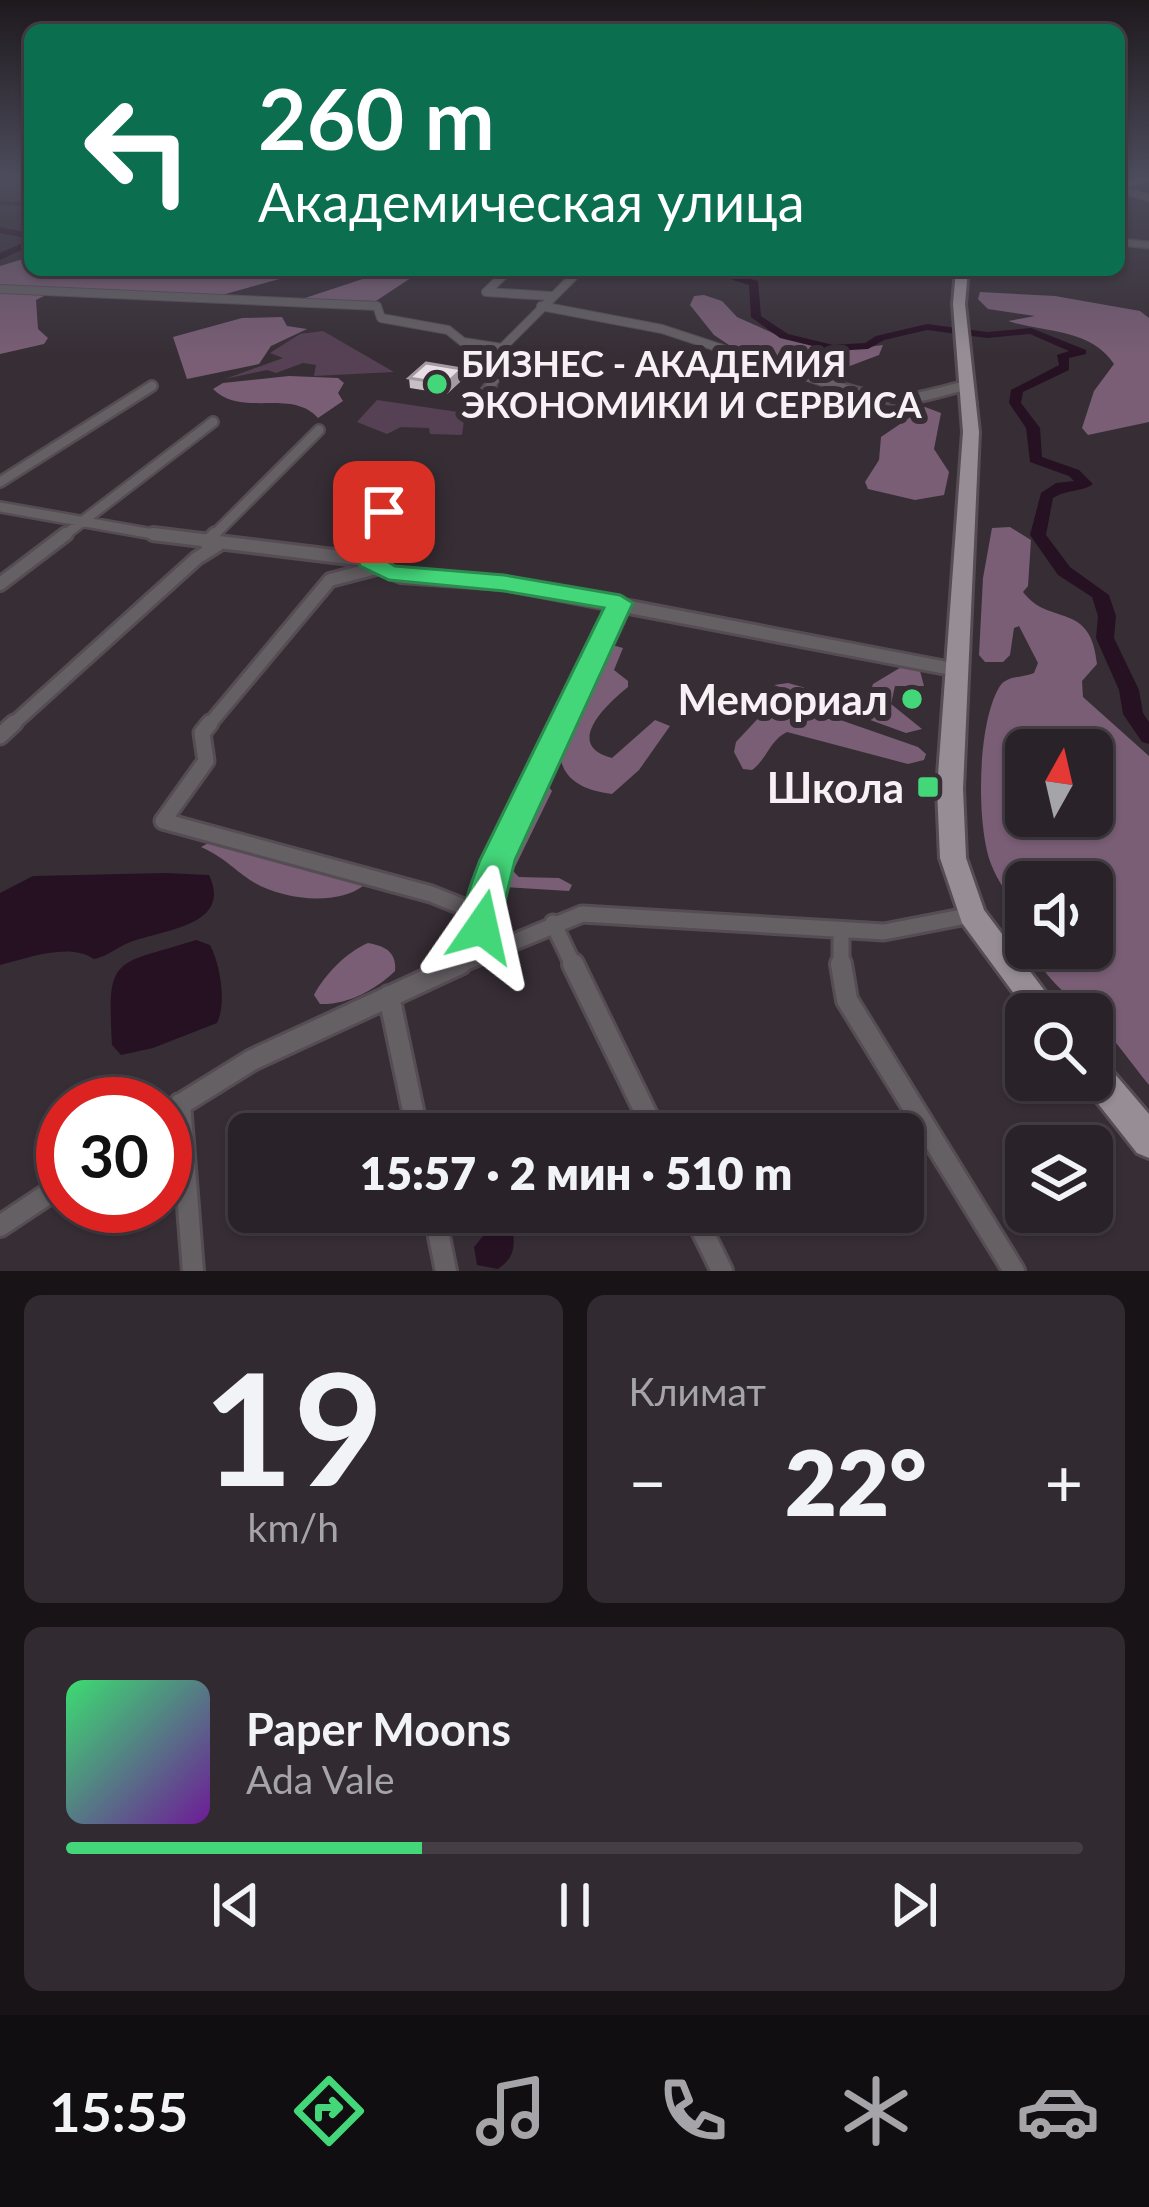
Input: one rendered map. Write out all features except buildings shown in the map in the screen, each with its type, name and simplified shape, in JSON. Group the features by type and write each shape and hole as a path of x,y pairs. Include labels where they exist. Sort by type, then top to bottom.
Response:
{"main road":[{"path":"962,276 959,317 971,431 952,858 971,915 1031,993"},
{"path":"1113,1097 1149,1141"}],"street":[{"path":"503,276 486,292 550,296"},
{"path":"476,403 502,371 493,358 573,276"},
{"path":"0,289 376,305 381,318 448,330 463,342 502,348"},
{"path":"541,306 662,329 885,402 968,386"},
{"path":"0,482 152,386"},
{"path":"0,584 213,422"},
{"path":"0,736 212,544 319,430"},
{"path":"374,564 398,478"},
{"path":"0,507 212,544 374,564 401,576 504,583 957,670"},
{"path":"374,564 330,580 202,733 206,761 164,816 168,824 431,894 481,914"},
{"path":"490,950 481,914 497,860 620,603"},
{"path":"192,1097 252,1060 553,923 606,913 841,930 917,929 971,915"},
{"path":"553,923 646,1113"},
{"path":"841,930 841,979 848,1000 1014,1271"},
{"path":"389,996 414,1113"},
{"path":"0,1226 36,1202"},
{"path":"188,1233 193,1271"},
{"path":"438,1233 446,1271"},
{"path":"703,1233 720,1270"}],"shaded area":[{"path":"24,259 24,276 290,276 222,295 0,287 0,266"},
{"path":"372,276 414,276 376,301 302,299"},
{"path":"0,290 52,292 36,300 38,329 48,338 44,344 0,354"},
{"path":"980,292 1055,296 1140,311 1149,318 1149,422 1088,435 1082,428 1094,391 1114,364 1104,352 1079,338 1008,321 1035,316 988,309 978,299"},
{"path":"694,296 722,301 737,317 784,338 846,350 883,345 879,355 834,372 789,367 741,353 714,335 690,305"},
{"path":"282,317 287,326 307,329 271,346 259,364 187,379 173,337 242,318"},
{"path":"323,331 394,372 314,376 316,365 303,363 276,373 267,370 225,379 283,358 270,353 300,334"},
{"path":"289,376 338,378 344,383 338,393 343,401 318,418 294,405 238,402 213,389 223,383"},
{"path":"377,400 465,413 462,435 401,427 387,434 357,422"},
{"path":"925,407 941,413 934,449 949,472 944,495 915,500 868,489 865,482 879,460 881,437"},
{"path":"1010,527 1031,540 1028,586 1023,592 1033,603 1078,622 1087,631 1097,664 1082,681 1083,697 1149,756 1149,1085 1113,1041 1113,993 1066,993 1044,969 1113,969 1113,861 1005,861 1005,891 991,864 981,800 983,748 992,702 1003,682 1034,673 1038,663 1019,626 1014,628 1010,655 1003,662 985,662 979,655 983,578 992,528"},
{"path":"607,646 623,648 614,670 628,681 628,687 594,724 591,744 612,758 655,720 670,726 639,770 612,794 572,779 562,763 560,741"},
{"path":"903,666 920,671 924,686 895,686 891,704 922,729 906,733 774,685 788,683 866,705 873,684"},
{"path":"777,698 918,747 926,754 924,760 908,764 787,732 752,770 743,769 734,752 736,742"},
{"path":"545,782 552,791 513,871 519,877 559,878 572,885 569,891 503,887 499,876"},
{"path":"214,840 363,886 337,897 276,892 201,847"},
{"path":"209,875 214,892 203,916 94,959 61,952 0,965 0,893 33,876"},
{"path":"196,940 210,945 217,962 222,995 217,1023 121,1055 112,1045 111,994 121,968"},
{"path":"368,943 389,951 395,971 360,995 320,1004 314,995 324,979"},
{"path":"486,1233 513,1233 510,1257 498,1269 477,1265 474,1247"}],"waterway":[{"path":"0,257 24,246"},
{"path":"729,276 754,283 756,317 784,336 833,348 868,346 880,338 927,327 987,335 1031,331 1082,352 1063,355 1065,367 1017,390 1015,403 1033,428 1035,459 1074,473 1086,484 1061,486 1046,496 1038,535 1064,571 1100,595 1107,616 1105,638 1129,690 1133,714 1149,737"}],"place":[{"name":"БИЗНЕС - АКАДЕМИЯ ЭКОНОМИКИ И СЕРВИСА","path":"437,384"},
{"name":"Мемориал","path":"912,699"},
{"name":"Школа","path":"928,787"}],"route":[{"path":"384,512 368,554 369,561 389,573 504,583 620,603 497,860 484,900 482,927"}]}
